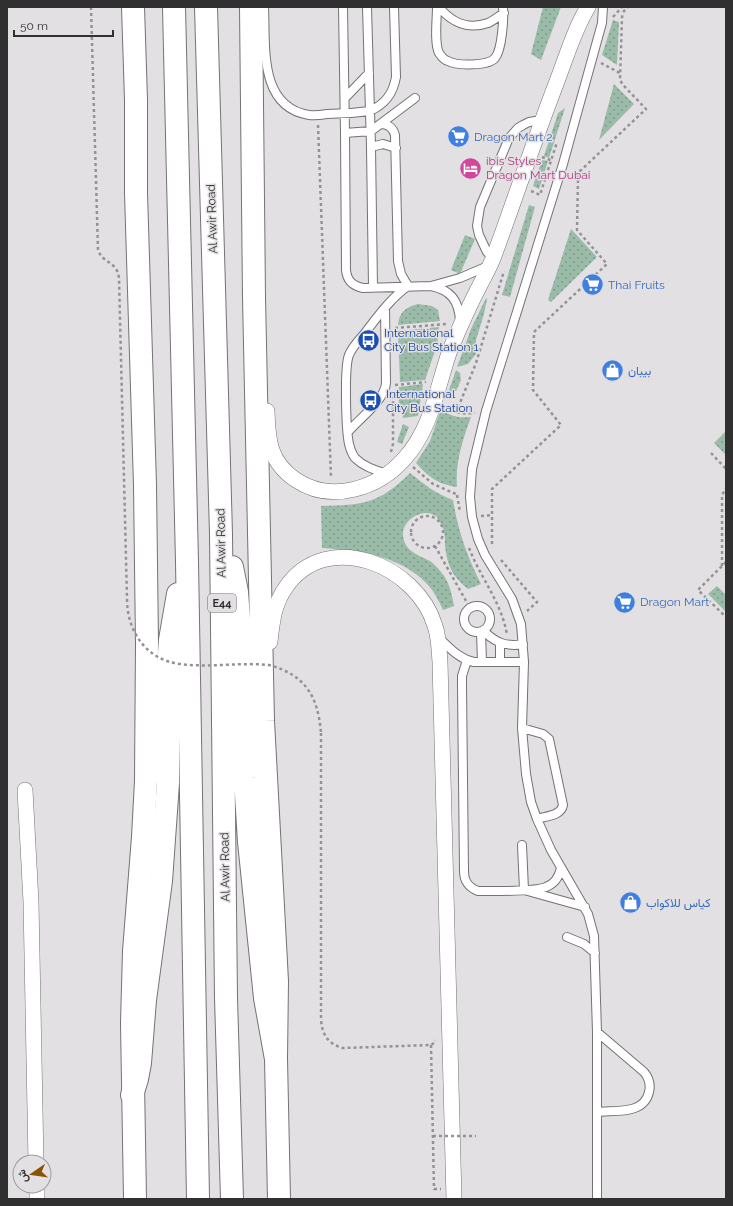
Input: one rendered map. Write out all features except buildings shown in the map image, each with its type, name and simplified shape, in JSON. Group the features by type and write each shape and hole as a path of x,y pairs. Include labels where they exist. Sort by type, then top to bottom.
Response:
{"main road":[{"path":"120,7 129,139 136,193"},
{"path":"133,7 136,100 136,193 145,485 147,708 143,837 133,994 132,1095 135,1199"},
{"path":"174,7 187,562 198,1199"},
{"name":"Al Awir Road","path":"206,7 221,534 226,998 232,1199"},
{"path":"251,7 254,297 263,721 277,981 276,1059 279,1199"},
{"path":"221,534 228,553 237,592 240,632 244,778 249,842 265,998 276,1059"},
{"path":"132,1095 140,1063 145,1000 161,881 168,783 168,680 170,640 174,614 187,562"}],"street":[{"path":"254,297 263,339 269,444 282,468 291,477 302,484 332,492 353,490 366,486 405,458 422,432 428,419 459,327 479,286 497,263 542,120 571,44 588,7"},
{"path":"263,721 271,626 280,596 292,579 315,562 334,557 353,558 374,564 394,573 415,590 423,601 435,624 438,637 454,1194"},
{"path":"25,790 31,902 36,1154"}],"lane":[{"path":"264,7 266,65 271,85 283,101 300,112 310,115 344,114 370,111 378,108 385,102 395,86 396,77 394,7"},
{"path":"342,7 345,98 346,275 354,285 364,288 430,286 460,278 497,263 487,252 479,235 478,221 480,207 509,138 518,128 523,125 529,122 542,120"},
{"path":"367,7 371,131 373,287"},
{"path":"438,7 438,51 444,59 454,63 481,64 494,60 500,48 504,10"},
{"path":"438,7 451,20 476,26 489,23 504,10"},
{"path":"597,1199 597,1032 594,936 592,925 585,907 561,868 537,819 528,786 522,728 524,662 519,618 512,599 485,555 478,539 472,517 470,497 472,469 486,411 564,164 602,23 603,7"},
{"path":"345,98 369,73"},
{"path":"345,133 371,131 415,98"},
{"path":"381,124 388,125 394,131 396,148 398,261 401,274 408,286"},
{"path":"371,146 383,144 396,148"},
{"path":"383,473 370,468 355,457 349,444 346,406 348,356 354,345 394,297 408,286"},
{"path":"430,286 443,290 453,298 458,305 459,327"},
{"path":"348,432 380,398 389,386 385,308"},
{"path":"482,662 483,632 490,625 491,621 489,612 482,607 474,606 467,611 464,619 466,627 473,632 483,632 500,643 509,645 523,644"},
{"path":"438,637 456,654 467,660 482,662 524,662"},
{"path":"500,643 500,662"},
{"path":"467,660 462,676 464,875 468,885 478,891 541,889 549,885 557,878 561,868"},
{"path":"522,728 543,734 549,739 563,804 562,810 558,813 537,819"},
{"path":"522,845 524,890"},
{"path":"524,890 585,907"},
{"path":"567,937 584,944 595,954"},
{"path":"597,1032 644,1072 649,1077 650,1084 648,1097 640,1107 625,1110 597,1112"}],"path":[{"path":"91,7 98,250 103,259 115,266 119,278 127,609 132,629 144,646 160,658 179,664 270,664 291,673 308,689 318,710 321,733 321,1019 323,1031 329,1041 336,1046 344,1048 431,1045 434,1044 436,1040"},
{"path":"492,549 492,489 561,425 533,390 534,332 607,264 577,230 579,172 646,109 620,80 622,18 624,11 628,7"},
{"path":"317,115 332,492"},
{"path":"456,413 476,363 497,263"},
{"path":"385,329 459,327"},
{"path":"383,473 393,444 389,386 393,378"},
{"path":"389,386 440,380"},
{"path":"436,397 447,408 456,413 466,414 486,411"},
{"path":"393,444 423,477 445,490 457,495 470,497"},
{"path":"711,453 726,469"},
{"path":"722,566 722,495 726,488"},
{"path":"457,495 461,518"},
{"path":"429,516 435,518 442,526 443,538 435,546 424,549 414,543 411,527 418,518 429,516"},
{"path":"467,542 474,560 496,601 505,626 509,645"},
{"path":"435,546 470,608"},
{"path":"497,555 537,602 519,618 505,626"},
{"path":"726,562 698,590 726,617"},
{"path":"431,1045 434,1189 454,1194"},
{"path":"433,1136 476,1136"}],"green space":[{"path":"543,7 561,7 541,60 531,54"},
{"path":"613,20 619,22 617,65 602,55"},
{"path":"614,84 634,104 599,140"},
{"path":"565,108 549,158 544,156 558,113"},
{"path":"542,160 548,161 539,189 533,186"},
{"path":"529,205 535,207 510,297 502,295"},
{"path":"571,229 597,257 551,302 548,300"},
{"path":"465,235 475,239 460,274 451,270"},
{"path":"486,298 484,314 476,340 476,354 468,364 457,367 471,329"},
{"path":"418,304 432,306 438,310 440,321 398,325 402,313 410,307"},
{"path":"439,327 437,345 425,380 400,382 398,331"},
{"path":"456,370 460,373 461,380 456,391 451,392 449,390"},
{"path":"423,384 418,416 403,418 402,411 399,411 399,387"},
{"path":"441,409 448,414 455,416 471,417 458,460 457,487 439,482 425,472 416,463 430,441"},
{"path":"403,424 409,427 402,444 397,442"},
{"path":"726,431 726,455 714,443"},
{"path":"410,473 436,492 453,500 464,543 481,584 468,589 454,575 447,558 443,529 436,516 425,513 414,516 406,524 403,535 404,540 412,552 430,561 446,579 454,606 443,610 430,587 416,574 404,567 378,556 322,548 321,506 348,505 370,501 389,491"},
{"path":"717,586 726,595 726,612 708,594"}],"place":[{"name":"Dragon Mart 2","path":"459,137"},
{"name":"ibis Styles Dragon Mart Dubai","path":"471,168"},
{"name":"Thai Fruits","path":"592,285"},
{"name":"International City Bus Station 1","path":"369,340"},
{"name":"بيبان","path":"613,371"},
{"name":"International City Bus Station","path":"371,401"},
{"name":"Dragon Mart","path":"624,602"},
{"name":"كياس للاكواب","path":"630,903"}]}
